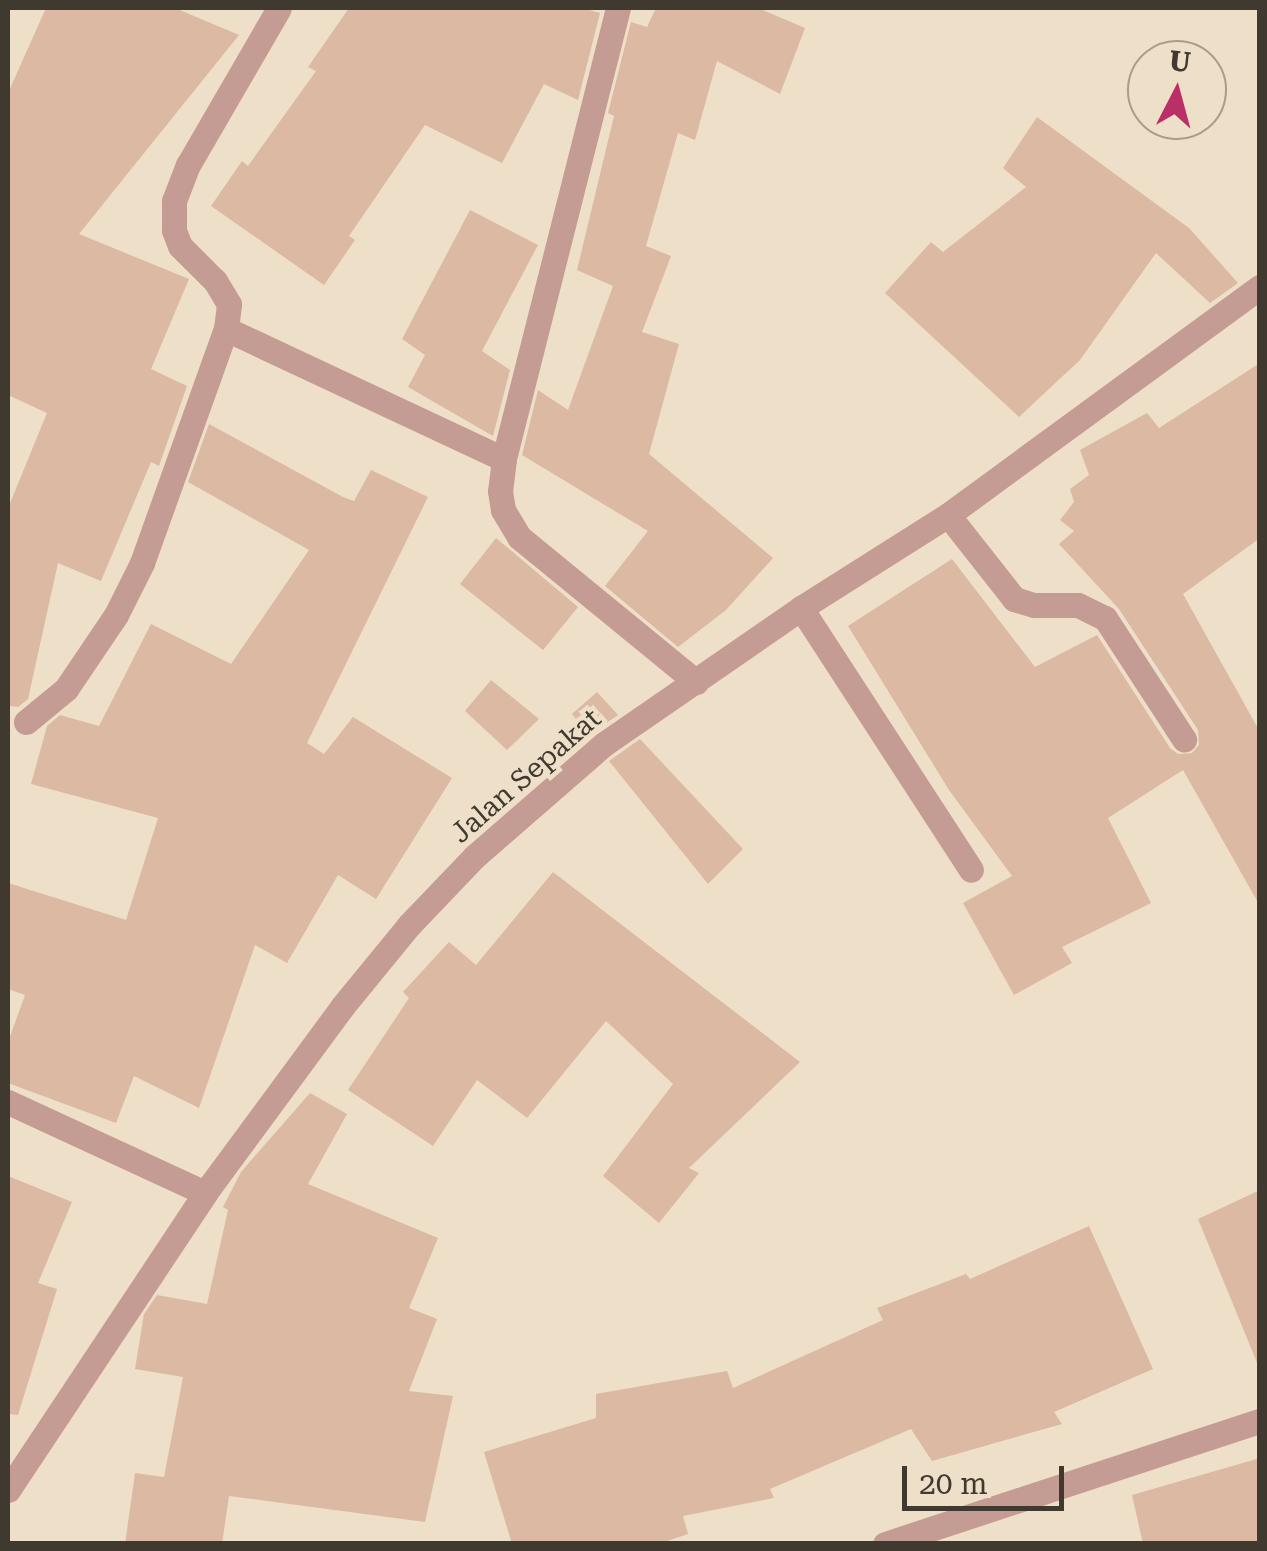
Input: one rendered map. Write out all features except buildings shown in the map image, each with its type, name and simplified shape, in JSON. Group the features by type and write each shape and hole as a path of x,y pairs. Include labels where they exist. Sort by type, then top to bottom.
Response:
{"street":[{"path":"26,722 66,689 89,660 125,598 142,562 226,329 229,304 215,281 180,246 174,230 174,200 188,165 279,8"},
{"path":"618,8 504,459 503,510 520,537 696,682"},
{"name":"Jalan Sepakat","path":"8,1490 205,1193 342,1007 410,924 474,857 604,744 801,608 948,516 1260,287"},
{"path":"226,329 504,459"},
{"path":"948,516 1014,599 1034,606 1086,606 1105,618 1184,739"},
{"path":"801,608 971,870"},
{"path":"8,1102 205,1193"},
{"path":"885,1544 1260,1421"}]}
